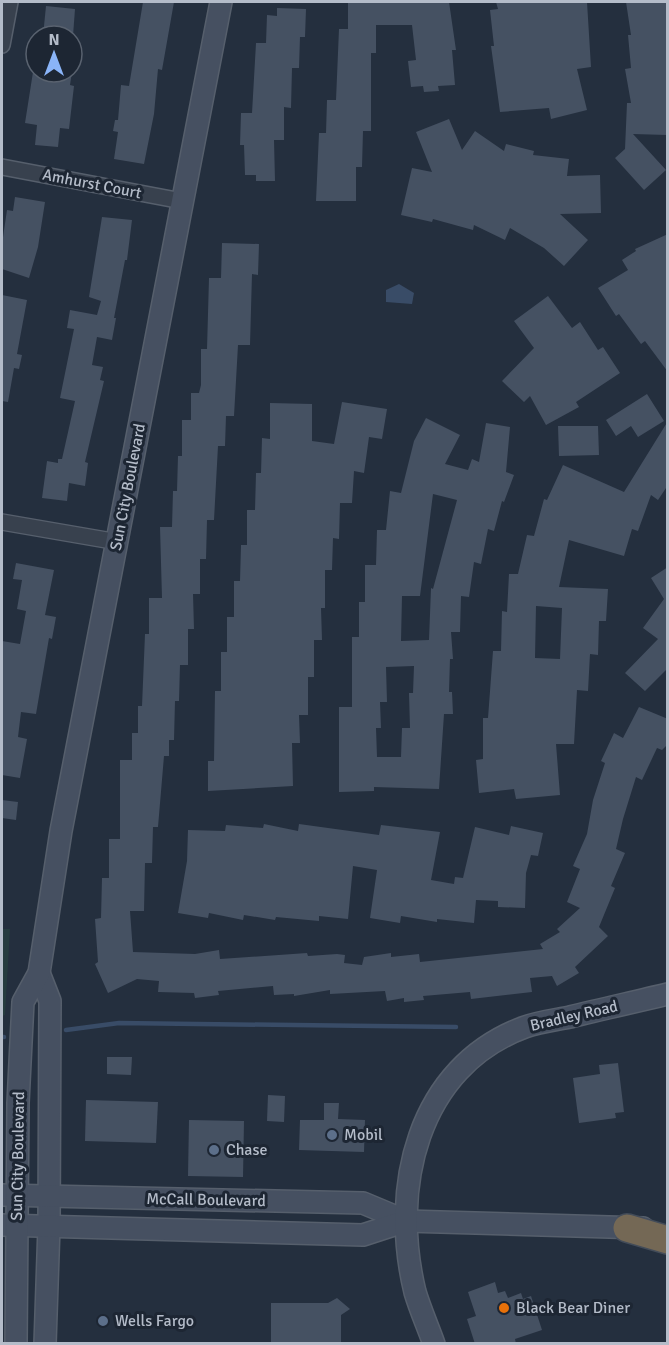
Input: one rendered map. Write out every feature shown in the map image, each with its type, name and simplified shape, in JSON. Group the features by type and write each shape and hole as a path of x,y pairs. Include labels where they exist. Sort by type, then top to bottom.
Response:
{"highway":[{"path":"627,1228 668,1240"}],"street":[{"path":"2,45 10,2"},
{"name":"Sun City Boulevard","path":"16,1344 9,1225 23,1002 39,973 61,831 221,2"},
{"name":"Amhurst Court","path":"2,167 182,201"},
{"path":"2,522 118,542"},
{"name":"Sun City Boulevard","path":"39,973 50,1002 50,1196 45,1344"},
{"name":"Bradley Road","path":"434,1344 415,1292 406,1221 413,1155 425,1119 448,1081 484,1048 525,1027 668,994"},
{"name":"McCall Boulevard","path":"10,1196 363,1203 406,1221"},
{"name":"McCall Boulevard","path":"9,1225 363,1235 406,1221 668,1228"}],"green space":[{"path":"2,929 10,929 5,1015 2,1016"}],"water":[{"path":"399,284 414,293 412,304 386,302 386,290"}],"building":[{"path":"143,2 174,2 162,70 158,69 154,114 144,164 114,159 118,132 113,131 115,120 118,120 121,85 129,86"},
{"path":"348,2 449,2 456,50 452,50 455,85 438,86 439,91 424,92 423,86 411,87 408,61 416,60 412,25 376,25 376,53 371,53 371,131 363,131 362,167 356,167 356,201 316,201 319,133 326,133 327,100 336,100 339,29 348,29"},
{"path":"496,2 587,2 591,67 577,69 587,110 551,119 549,108 500,112 491,46 494,46 490,10 498,9"},
{"path":"626,2 668,2 667,135 633,134 666,170 644,190 615,158 625,149 627,103 631,103 625,69 631,68 628,35 631,35"},
{"path":"46,6 75,9 74,24 44,24"},
{"path":"277,8 306,9 305,37 300,37 299,68 292,68 291,108 284,107 284,140 274,140 275,181 256,181 256,175 245,175 244,145 240,145 241,113 252,113 256,43 266,43 267,15 277,16"},
{"path":"31,84 70,84 74,86 69,129 60,128 58,147 35,145 37,125 25,123"},
{"path":"449,119 462,150 475,131 504,151 506,144 534,151 533,155 569,159 567,176 600,175 601,213 560,214 588,240 564,266 544,248 510,228 505,240 474,225 473,230 433,219 432,222 401,215 412,168 432,172 416,132"},
{"path":"15,197 45,202 38,247 29,278 2,269 2,244 7,210 13,211"},
{"path":"102,217 132,220 112,340 97,337 92,365 103,367 100,380 104,381 85,462 88,463 85,486 69,483 67,501 42,498 47,461 58,463 58,459 62,459 75,401 60,398 74,329 67,328 70,310 97,315 101,301 89,297"},
{"path":"668,234 668,372 645,341 641,344 619,314 616,316 598,288 628,270 622,260 636,251 635,249"},
{"path":"222,243 259,244 258,275 252,274 250,345 238,345 234,416 226,416 225,446 218,446 214,520 207,520 206,559 200,559 200,594 193,594 194,629 188,629 188,665 180,665 179,701 175,701 174,740 169,740 169,756 164,756 158,827 153,827 152,863 145,863 144,911 130,911 133,952 195,954 219,950 220,959 307,953 308,956 337,954 345,955 344,963 362,965 364,957 391,953 391,957 419,954 420,962 543,949 540,944 560,932 557,929 580,908 567,902 580,869 573,866 587,834 593,800 605,763 601,761 614,733 623,738 639,707 668,719 668,744 662,750 657,748 642,780 636,777 616,849 625,853 611,886 615,888 599,927 608,936 575,967 579,973 557,986 552,976 530,978 532,992 471,999 470,992 423,996 424,1000 404,1002 404,998 387,1001 385,991 330,994 330,990 294,996 294,994 274,995 273,986 218,991 219,995 195,998 194,993 158,992 159,981 137,979 108,993 95,964 98,962 95,919 101,918 102,878 109,878 109,839 120,839 120,760 132,760 132,733 138,733 138,706 142,706 145,634 149,634 149,598 162,598 160,527 172,527 173,491 177,491 178,456 182,456 182,420 191,420 191,393 199,393 201,385 201,349 207,349 209,278 221,278"},
{"path":"2,295 27,300 17,354 22,355 19,369 14,368 8,402 2,401"},
{"path":"548,296 572,328 580,322 598,350 603,347 620,373 576,402 579,407 546,425 530,396 524,402 502,381 534,348 514,321"},
{"path":"647,394 664,421 638,437 631,426 616,436 606,420"},
{"path":"342,402 387,409 382,439 369,437 364,473 354,471 352,503 340,503 339,539 333,538 332,570 325,570 325,608 321,608 322,640 314,640 314,677 308,677 308,715 299,715 300,743 292,743 293,786 208,791 208,761 214,761 215,691 221,691 221,652 227,652 227,617 234,617 234,581 240,581 241,545 247,545 247,510 255,510 256,473 261,473 262,438 270,439 270,403 312,404 312,441 334,444"},
{"path":"426,418 460,435 445,464 468,470 472,459 479,462 486,423 510,427 506,472 514,475 504,502 502,501 494,531 488,529 481,564 474,562 469,597 461,596 460,632 451,632 453,659 450,659 449,692 452,692 453,714 444,714 439,789 374,787 374,791 339,792 339,707 352,707 352,637 359,637 359,602 365,602 365,565 376,565 377,530 386,530 390,491 401,493 414,441","holes":["433,494 457,500 433,589 431,588 429,640 401,641 402,596 420,596","414,666 413,693 409,693 410,728 402,728 401,757 377,757 376,728 381,728 380,702 387,702 386,667"]},
{"path":"668,421 668,485 658,500 651,495 638,531 632,529 624,556 569,540 559,587 608,589 606,621 599,621 598,655 590,654 588,691 577,690 574,744 556,744 560,795 516,799 514,789 479,793 476,760 483,759 483,718 488,718 493,651 501,651 502,611 507,612 509,574 518,574 527,535 534,536 544,499 547,500 563,465 624,492","holes":["536,606 562,608 560,659 535,658"]},
{"path":"558,426 598,426 599,455 559,456"},
{"path":"16,563 54,570 45,615 56,617 52,639 49,638 36,714 21,712 18,737 27,739 20,778 2,775 2,641 20,644 26,611 17,609 22,580 13,579"},
{"path":"668,567 668,668 645,691 625,673 658,639 643,628 664,599 651,578"},
{"path":"2,800 18,802 16,820 2,818"},
{"path":"264,824 298,831 299,824 379,835 381,825 440,832 431,880 454,884 455,877 463,878 475,827 509,835 511,826 543,833 538,856 531,855 526,873 525,908 498,907 498,901 476,900 474,923 437,919 437,922 401,916 400,923 370,918 377,870 353,866 348,919 319,916 319,921 276,917 275,920 244,915 243,920 209,913 208,918 178,913 187,861 188,830 225,831 226,825 263,828"},
{"path":"107,1057 132,1057 131,1075 107,1074"},
{"path":"618,1063 624,1112 615,1113 616,1118 579,1123 573,1078 600,1074 599,1065"},
{"path":"268,1095 285,1096 284,1122 267,1121"},
{"path":"86,1100 158,1102 156,1143 85,1141"},
{"name":"Mobil","path":"324,1103 339,1103 338,1119 365,1120 364,1152 299,1150 300,1120 324,1120"},
{"path":"189,1120 244,1121 243,1177 188,1176"},
{"name":"Black Bear Diner","path":"495,1282 498,1293 505,1291 508,1298 521,1293 523,1299 531,1296 542,1330 515,1339 516,1344 475,1344 467,1319 476,1316 468,1292"},
{"path":"337,1298 350,1309 341,1315 341,1344 271,1344 271,1303 328,1303"}],"waterway":[{"path":"66,1030 119,1023 456,1027"}],"place":[{"name":"Mobil","path":"332,1135"},
{"name":"Chase","path":"214,1150"},
{"name":"Black Bear Diner","path":"504,1308"},
{"name":"Wells Fargo","path":"103,1321"}]}
